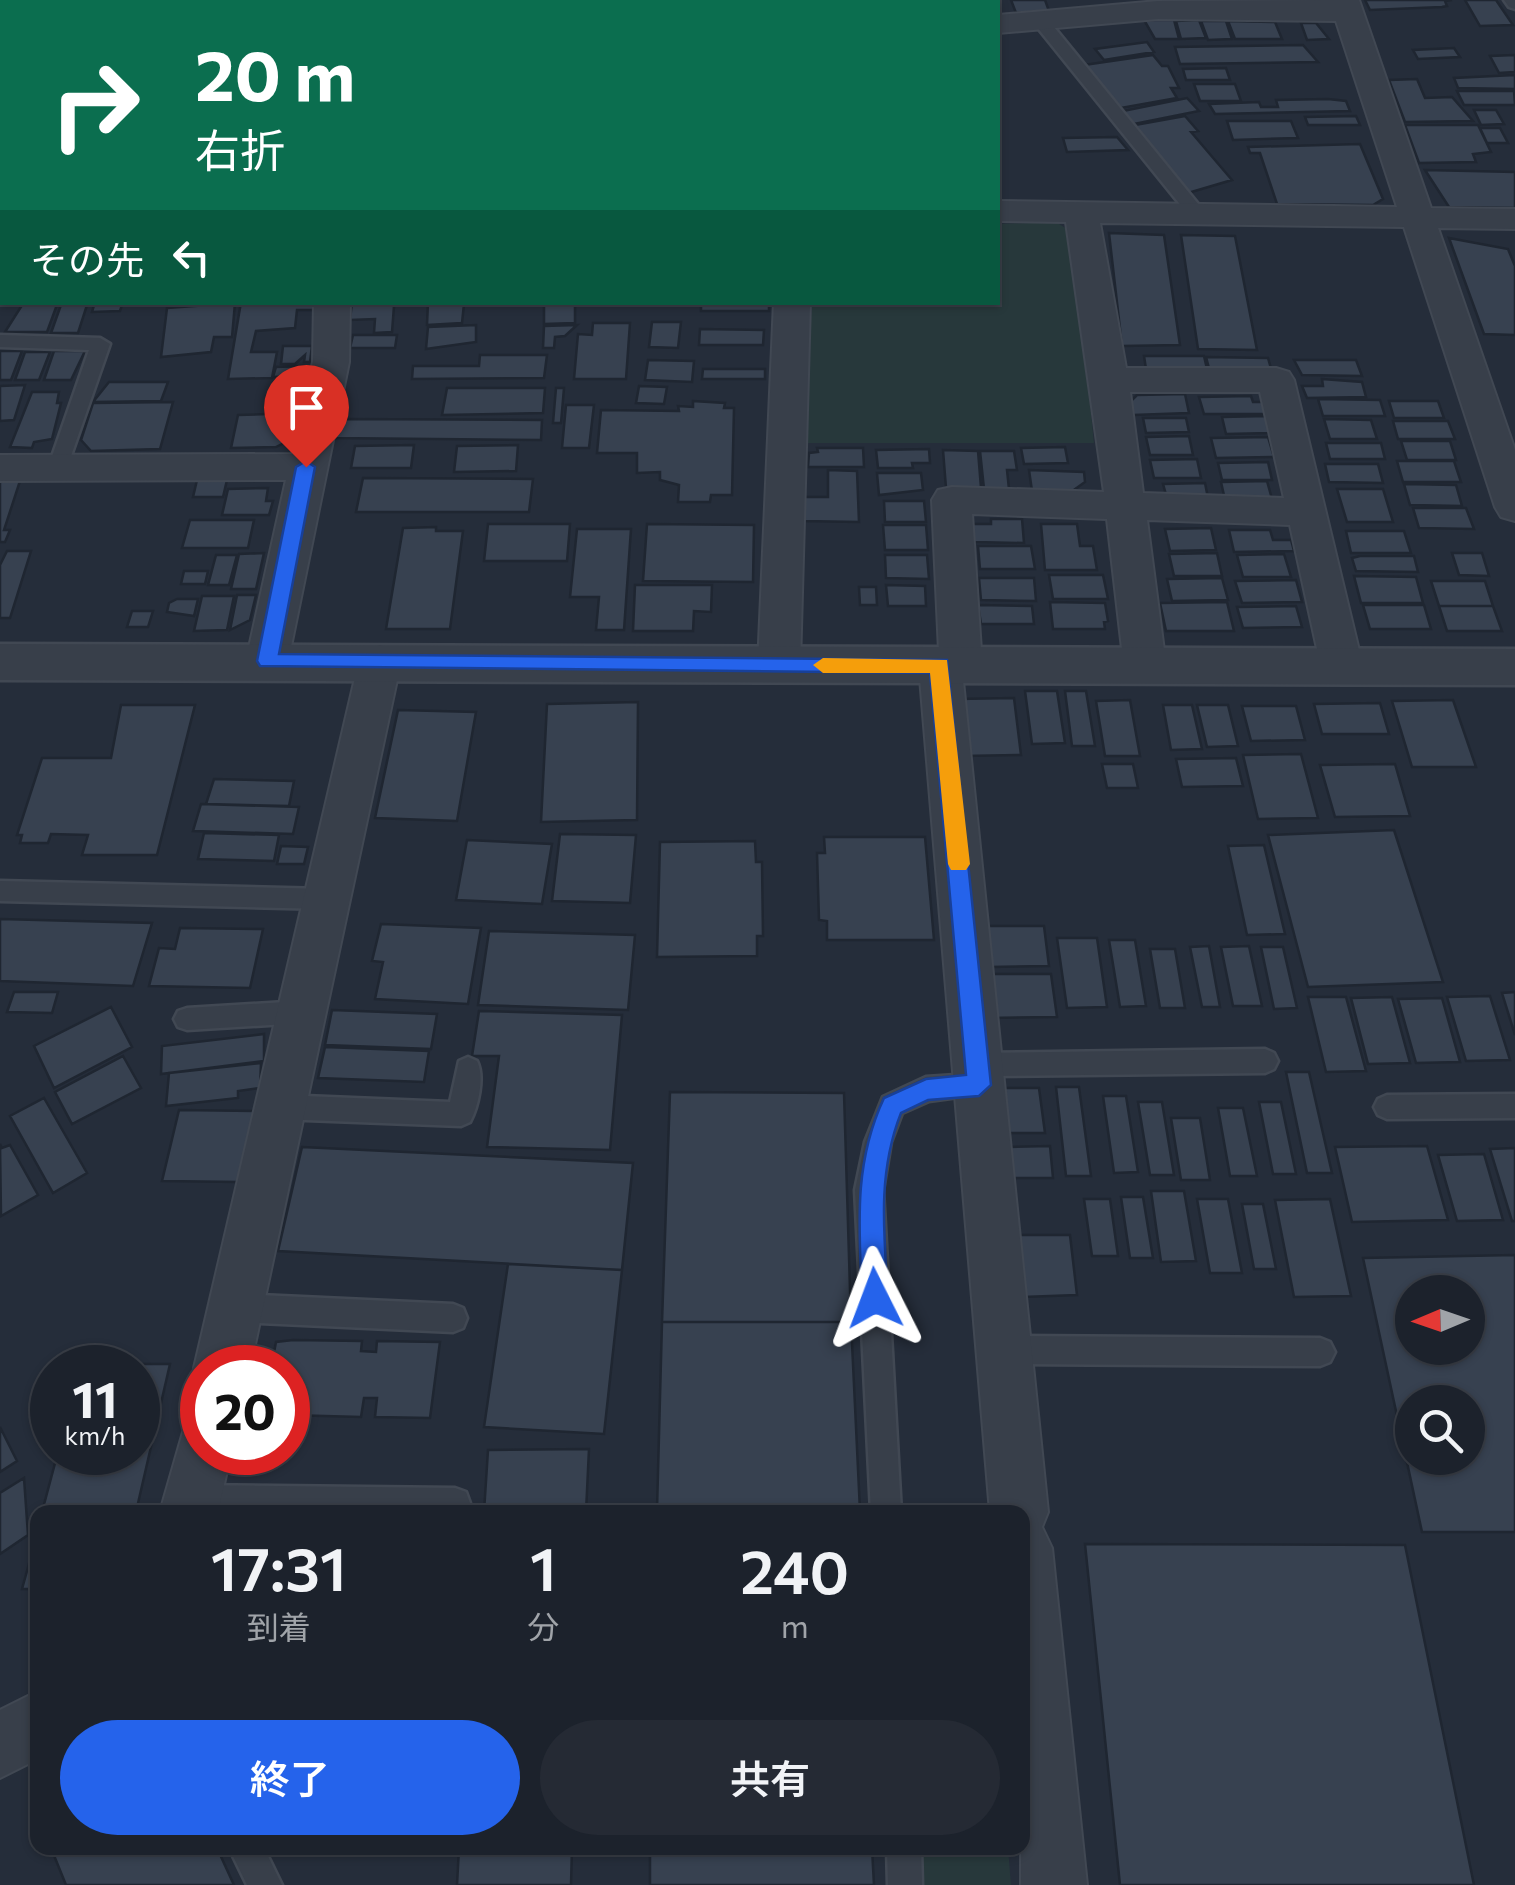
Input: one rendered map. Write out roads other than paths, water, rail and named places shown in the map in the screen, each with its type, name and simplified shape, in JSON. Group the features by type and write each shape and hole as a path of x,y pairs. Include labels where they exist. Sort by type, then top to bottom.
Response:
{"street":[{"path":"1000,24 1038,19 1069,8 1344,6 1515,507"},
{"path":"1000,212 1515,219"},
{"path":"1081,213 1110,380 1145,666"},
{"path":"268,661 331,362 332,305"},
{"path":"779,665 792,305"},
{"path":"1110,380 1276,380 1342,667"},
{"path":"0,468 306,467"},
{"path":"1018,1505 978,1075 950,666 952,500 1304,512"},
{"path":"227,1345 380,661"},
{"path":"0,662 1515,667"},
{"path":"1030,1632 1054,1885"},
{"path":"0,1746 30,1727"}],"lane":[{"path":"1038,19 1197,214"},
{"path":"0,340 100,344 58,468"},
{"path":"0,891 326,899"},
{"path":"187,1020 302,1012"},
{"path":"886,1505 870,1190 878,1142 892,1105 978,1075 1265,1061"},
{"path":"280,1107 460,1114 468,1069"},
{"path":"1388,1107 1515,1106"},
{"path":"235,1308 453,1318"},
{"path":"1004,1350 1320,1352"},
{"path":"195,1488 455,1503"},
{"path":"250,1855 265,1885"},
{"path":"904,1855 906,1885"}]}
